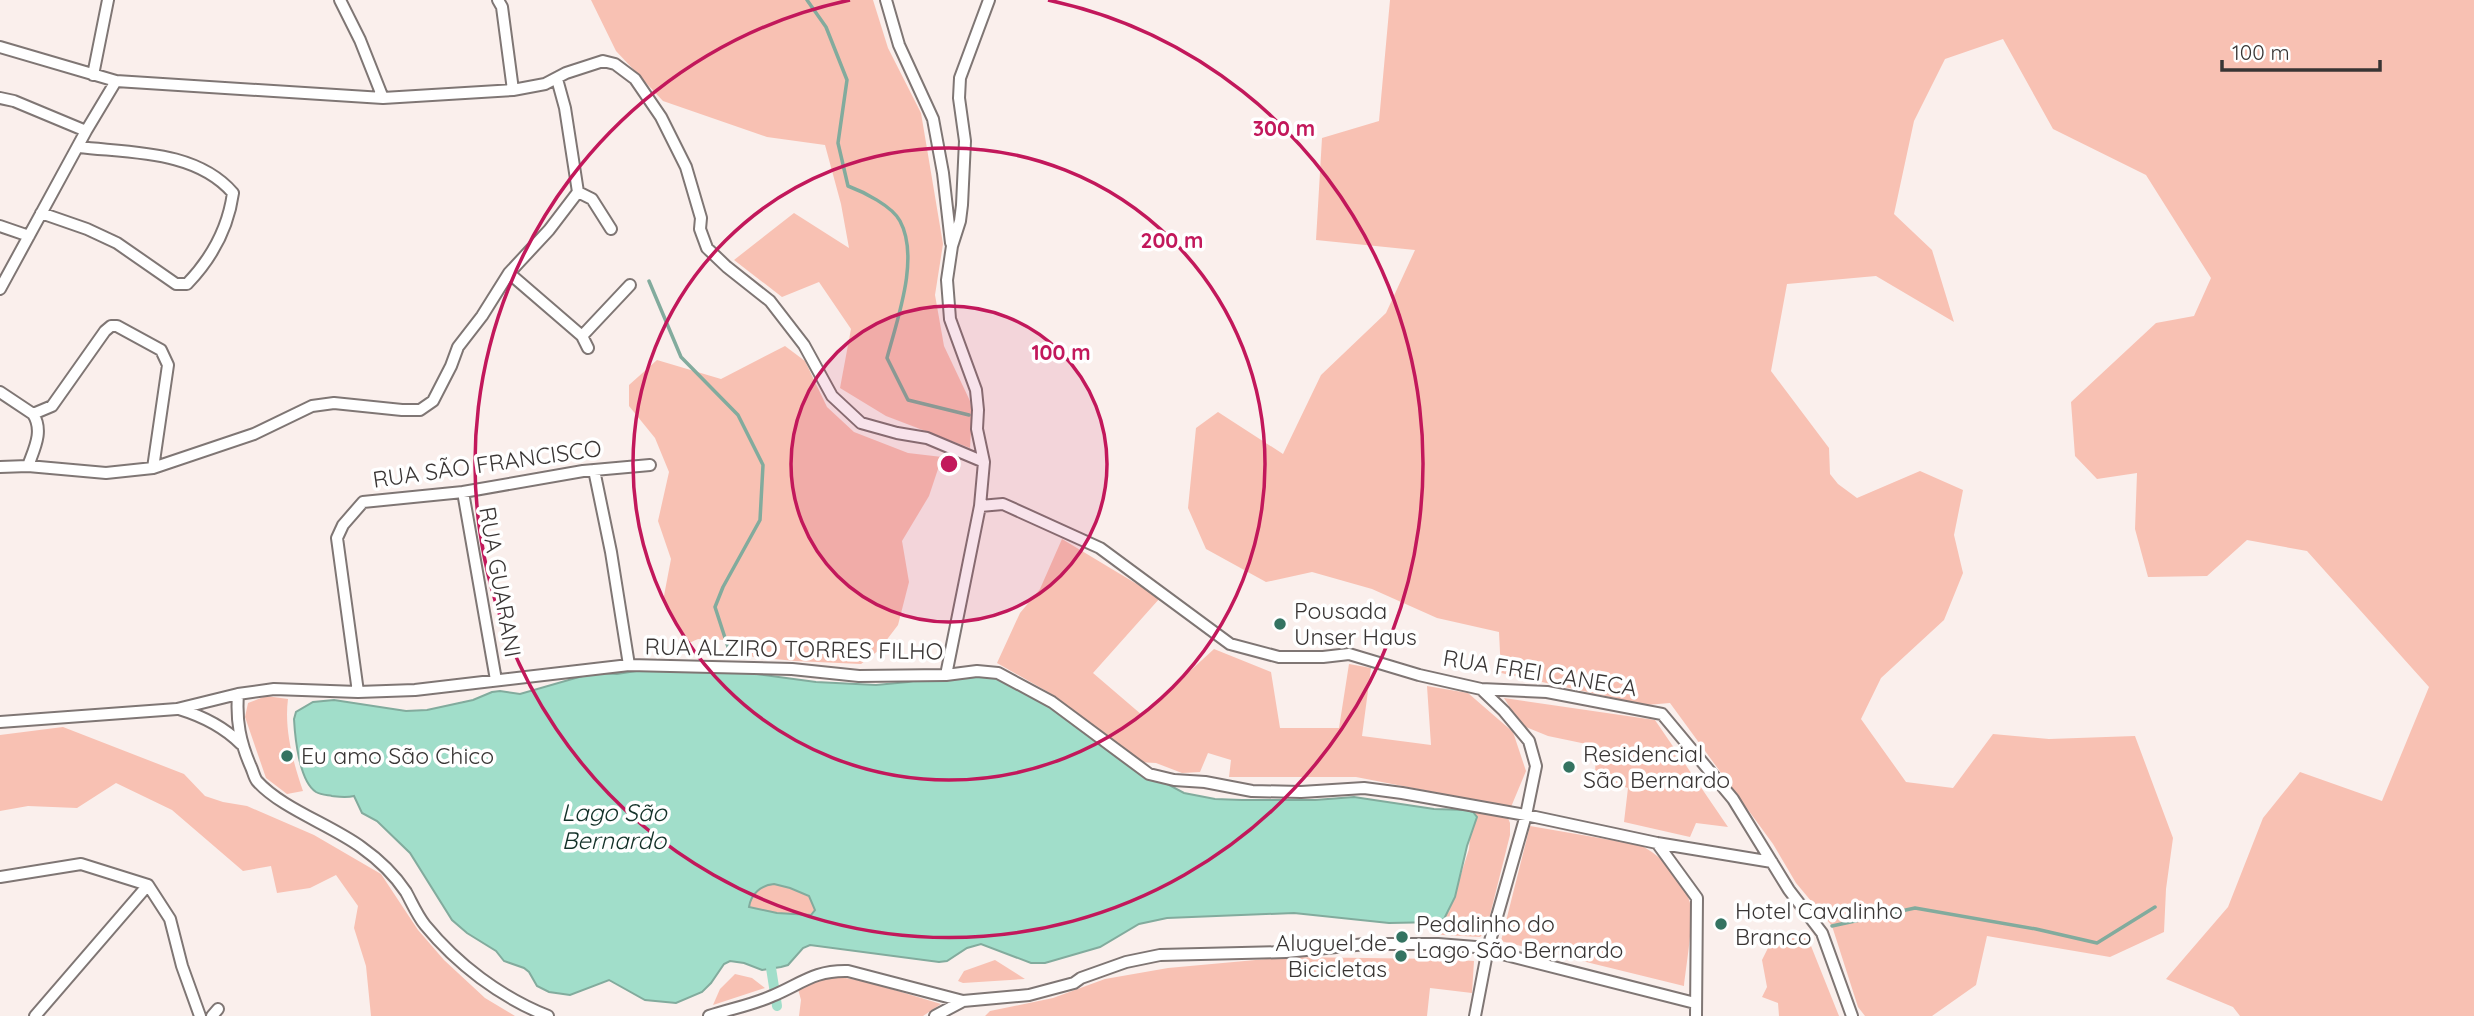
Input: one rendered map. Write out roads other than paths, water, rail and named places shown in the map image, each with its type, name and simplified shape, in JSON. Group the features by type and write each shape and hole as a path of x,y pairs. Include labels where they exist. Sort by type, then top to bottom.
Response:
{"street":[{"path":"93,75 108,0"},
{"path":"340,0 360,40 383,98"},
{"path":"498,0 502,7 513,90"},
{"path":"886,0 899,45 933,119 952,246"},
{"path":"946,675 980,506 984,462 976,429 978,410 975,390 957,342 947,303 947,280 952,246 960,221 963,179 965,141 959,97 960,78 989,0"},
{"path":"0,47 116,81 383,98 513,90 545,84 566,73 603,61 615,65 635,79 661,117 686,167 707,248 770,301 804,345 832,396 861,423 927,438 984,462"},
{"path":"0,467 28,466 106,473 153,468 254,434 313,406 334,403 419,410 433,401 458,347 482,316 509,273 549,230 579,192 565,108 557,79"},
{"path":"0,289 116,81"},
{"path":"0,98 14,101 86,131"},
{"path":"41,213 117,243 176,284 187,284 217,247 233,193 223,181 193,166 162,156 79,147"},
{"path":"579,192 592,199 611,229"},
{"path":"0,226 29,236"},
{"path":"509,273 582,336 588,348"},
{"path":"582,336 630,285"},
{"path":"33,414 52,406 106,331 111,326 117,326 161,350 168,365 153,468"},
{"path":"0,392 33,414 39,427 28,466"},
{"name":"RUA SÃO FRANCISCO","path":"358,692 337,538 343,525 363,502 463,492 594,470 650,465"},
{"path":"594,470 611,552 629,665"},
{"name":"RUA GUARANI","path":"463,492 496,680"},
{"name":"RUA FREI CANECA","path":"980,506 1003,503 1100,548 1230,644 1279,657 1349,654 1419,675 1480,689 1546,692 1662,714 1733,799 1789,890 1822,933 1852,1016"},
{"name":"RUA ALZIRO TORRES FILHO","path":"0,722 177,709 238,694 274,690 415,691 629,665 792,669 859,676 946,675 977,671 998,673 1052,702 1150,774 1174,780 1205,782 1252,791 1301,792 1364,788 1526,815 1657,843 1772,862"},
{"path":"1475,1016 1488,948 1526,815 1536,766 1529,741 1504,711 1480,689"},
{"path":"238,694 236,716 241,744 257,780 280,799 360,846 390,871 423,922 453,955 496,989 525,1007 548,1016"},
{"path":"177,709 193,713 229,733 241,744"},
{"path":"1657,843 1697,898 1696,1016"},
{"path":"0,877 81,864 148,885 170,919 182,966 200,1016"},
{"path":"35,1016 148,885"},
{"path":"709,1016 760,1001 809,976 830,970 848,971 963,1001 1029,995 1074,983 1126,962 1160,955 1286,952 1366,944 1437,944 1488,948 1506,955 1695,1003"},
{"path":"934,1016 963,1001"}],"water":[{"name":"Lago São Bernardo","path":"649,669 728,670 816,682 876,685 908,682 967,670 1009,680 1124,755 1153,770 1167,784 1184,793 1215,799 1242,800 1354,797 1434,809 1467,810 1477,817 1455,897 1444,919 1438,922 1389,923 1294,913 1167,918 1139,924 1100,947 1045,963 1031,963 981,944 967,948 947,961 939,962 810,945 803,948 788,965 781,967 762,970 730,961 724,964 702,992 676,1003 645,1000 609,980 570,995 549,992 537,986 524,968 504,961 496,951 452,920 410,853 377,821 362,813 354,796 338,797 316,792 302,769 294,719 296,712 313,702 334,700 406,711 427,710 473,700 492,692 520,694 593,673 617,674","holes":["774,884 809,896 815,910 811,915 777,913 749,907 754,894 765,886"]}],"waterway":[{"path":"807,0 826,27 847,80 838,143 848,186 891,210 900,221 906,236 908,253 905,289 887,358 908,400 969,415"},
{"path":"649,281 681,357 738,415 763,465 760,520 715,607 728,647"},
{"path":"1832,926 1915,908 2036,929 2097,943 2155,907"},
{"path":"771,968 777,1006"}],"place":[{"name":"Pousada Unser Haus","path":"1280,624"},
{"name":"Eu amo São Chico","path":"287,756"},
{"name":"Residencial São Bernardo","path":"1569,767"},
{"name":"Hotel Cavalinho Branco","path":"1721,924"},
{"name":"Pedalinho do Lago São Bernardo","path":"1402,937"},
{"name":"Aluguel de Bicicletas","path":"1401,956"}]}
